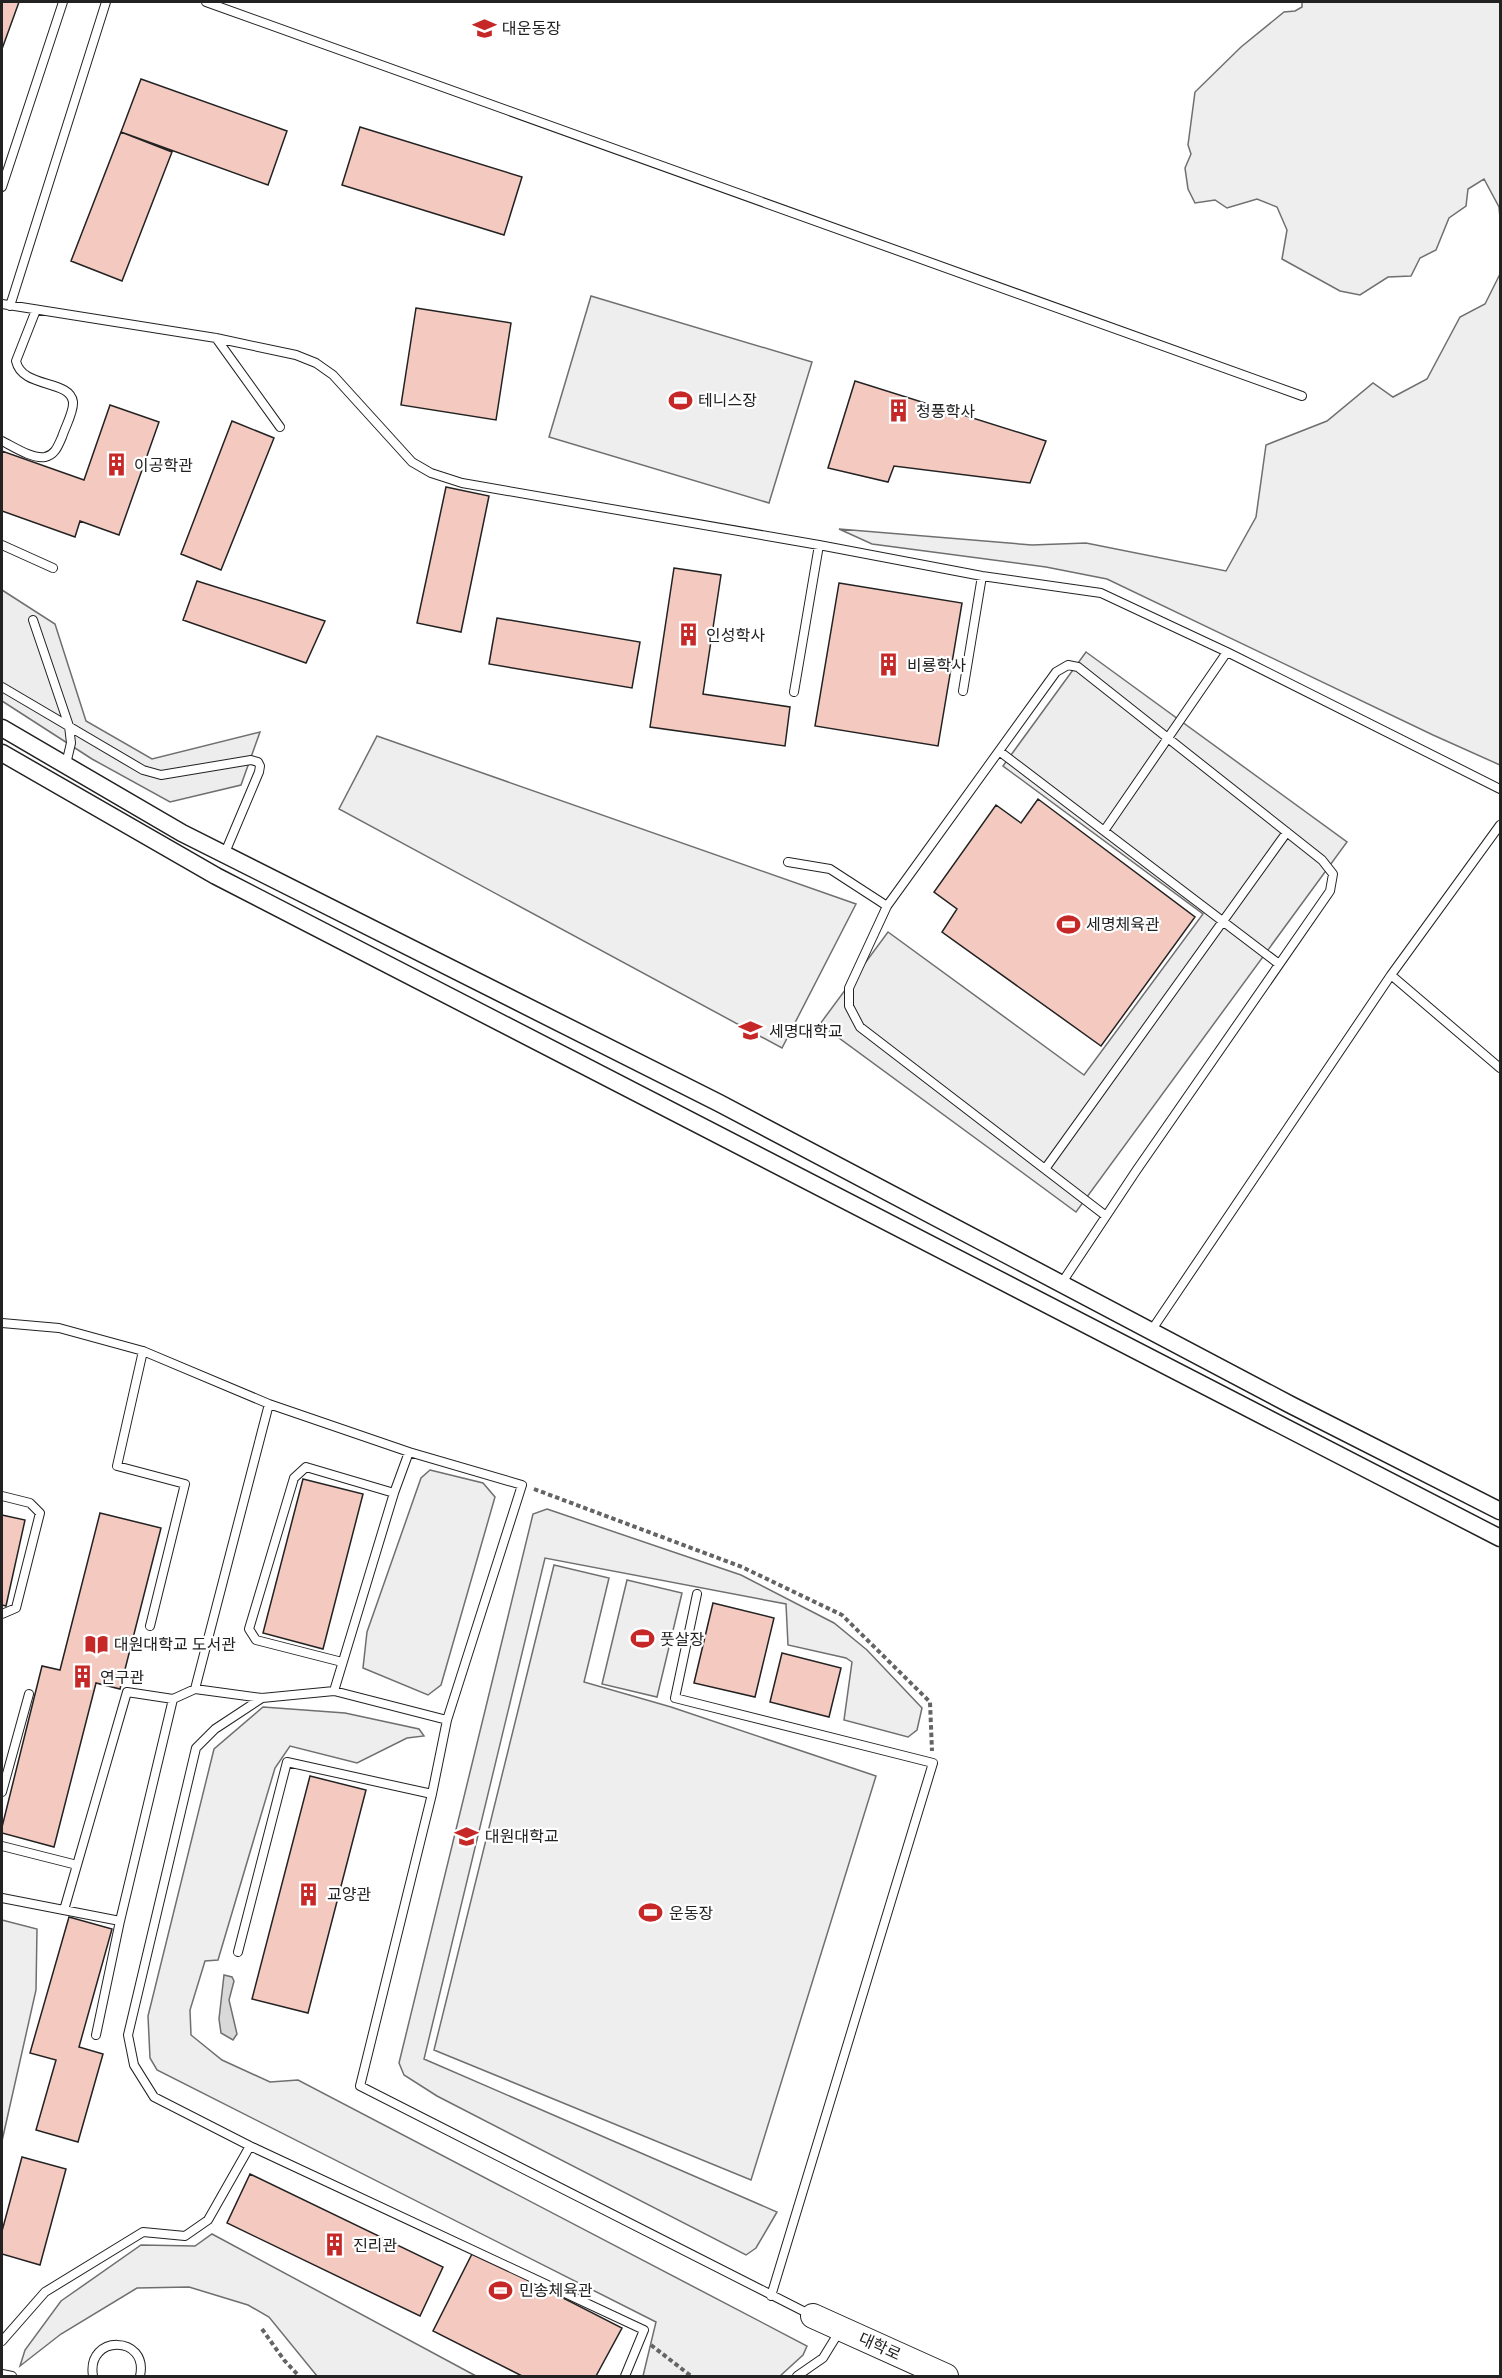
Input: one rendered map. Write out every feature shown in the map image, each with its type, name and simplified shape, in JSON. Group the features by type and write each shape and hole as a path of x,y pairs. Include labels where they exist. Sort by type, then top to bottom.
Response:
{"street":[{"path":"2,728 224,855 638,1063 1291,1405 1500,1511"},
{"path":"2,753 216,876 1500,1538"},
{"path":"56,785 66,764"},
{"path":"216,876 224,855"},
{"path":"625,1086 638,1063"},
{"path":"1048,1304 1061,1284"},
{"path":"1278,1424 1291,1405"},
{"name":"대학로","path":"813,2316 946,2376"}],"lane":[{"path":"2,187 63,2"},
{"path":"106,2 6,305 216,338 296,356 316,363 333,375 412,462 462,483 819,545 982,576 1101,593 1227,652 1500,789"},
{"path":"206,2 1302,396"},
{"path":"2,441 37,457 47,457 57,450 73,404 71,395 62,389 24,375 18,370 16,361 36,310"},
{"path":"216,338 280,427"},
{"path":"2,545 53,568"},
{"path":"794,692 819,545"},
{"path":"963,691 982,576"},
{"path":"33,620 69,726 71,743 66,764"},
{"path":"1104,831 1227,652"},
{"path":"1061,1284 1330,891 1333,874 1322,860 1168,737 1078,667 1068,665 1056,672 886,906 849,988 849,1006 860,1027 1106,1216"},
{"path":"2,687 143,770 161,775 251,760 258,762 259,772 224,855"},
{"path":"999,750 1279,964"},
{"path":"1151,1330 1391,975 1500,825"},
{"path":"1045,1169 1287,832"},
{"path":"788,862 830,869 886,906"},
{"path":"1391,975 1500,1068"},
{"path":"2,1323 59,1328 143,1351 269,1404 409,1452 522,1485 447,1720 432,1794 360,2086 813,2316"},
{"path":"143,1351 117,1466 185,1484 150,1626"},
{"path":"195,1689 269,1404"},
{"path":"334,1691 394,1493 409,1452"},
{"path":"342,1662 256,1640 249,1629 294,1478 306,1467 394,1493"},
{"path":"2,1496 30,1503 40,1514 16,1608 2,1614"},
{"path":"697,1594 675,1698 933,1763 771,2296"},
{"path":"64,1910 127,1692 173,1699 195,1689 262,1698 334,1691 447,1720"},
{"path":"2,1792 29,1694"},
{"path":"262,1698 215,1729 196,1748 128,2035 134,2065 154,2097 250,2146 644,2330 625,2376"},
{"path":"96,2035 120,1921 173,1699"},
{"path":"237,1952 287,1762 432,1794"},
{"path":"2,1846 77,1865"},
{"path":"2,1898 120,1921"},
{"path":"2,2341 45,2292 143,2232 185,2236 208,2220 250,2146"},
{"path":"797,2376 823,2358 841,2329"},
{"path":"91,2376 94,2359 99,2352 120,2344 128,2347 139,2358 142,2366 140,2376"},
{"path":"2,2374 12,2376"}],"path":[{"path":"522,1485 742,1567 842,1615 930,1702 933,1763"},
{"path":"262,2329 284,2360 299,2376"},
{"path":"653,2346 691,2376"}],"shaded area":[{"path":"1302,2 1500,2 1500,218 1499,207 1484,179 1468,189 1466,206 1449,218 1436,250 1420,258 1411,276 1388,277 1360,295 1340,291 1282,259 1287,230 1277,207 1257,199 1227,208 1215,200 1195,203 1188,189 1185,168 1191,154 1188,145 1195,92 1241,47 1284,12 1295,11 1302,7"},
{"path":"1500,274 1500,765 1107,579 1046,567 872,544 839,529 1032,545 1086,543 1226,571 1256,517 1266,445 1327,421 1373,383 1393,397 1427,379 1460,317 1485,304"},
{"name":"테니스장","path":"591,296 812,362 769,503 549,437"},
{"path":"2,590 55,624 86,721 152,759 260,732 241,785 170,802 92,759 2,701"},
{"path":"1086,652 1347,842 1076,1212 820,1024 888,932 1084,1075 1203,914 1003,766"},
{"path":"377,736 856,904 782,1048 339,809"},
{"path":"430,1470 483,1483 495,1497 441,1685 428,1695 363,1668 367,1632 421,1478"},
{"path":"547,1509 741,1575 834,1623 867,1650 922,1708 917,1730 908,1737 844,1720 852,1662 846,1658 788,1645 786,1604 545,1558 424,2059 777,2212 756,2248 746,2255 437,2096 404,2075 399,2063 533,1514"},
{"name":"운동장","path":"554,1565 609,1578 584,1682 671,1707 876,1776 751,2180 434,2050"},
{"name":"풋살장","path":"627,1580 682,1593 657,1697 602,1684"},
{"path":"263,1707 345,1713 419,1729 424,1736 407,1738 357,1763 290,1746 275,1768 218,1960 205,1961 190,2010 191,2035 222,2060 270,2082 298,2080 807,2346 803,2355 780,2376 643,2376 656,2322 157,2070 150,2058 148,2016 214,1749"},
{"path":"2,1920 37,1929 36,1990 2,2141"},
{"path":"224,1975 232,1977 234,1981 229,2000 237,2034 233,2040 221,2033 219,2019"},
{"path":"212,2234 476,2376 317,2376 269,2317 248,2305 189,2287 137,2288 61,2334 20,2366 25,2350 61,2301 141,2245 195,2246"}],"building":[{"path":"2,2 19,2 2,49"},
{"path":"141,79 287,131 268,185 121,132"},
{"path":"360,127 522,177 504,235 342,185"},
{"path":"121,132 172,152 122,281 71,261"},
{"path":"416,308 511,323 496,420 401,405"},
{"name":"청풍학사","path":"855,381 1046,441 1030,483 894,466 888,482 828,468"},
{"name":"이공학관","path":"110,405 159,422 119,535 80,521 75,537 2,511 2,451 84,480"},
{"path":"232,421 274,438 221,570 181,554"},
{"path":"446,487 489,496 461,632 417,623"},
{"name":"인성학사","path":"674,568 721,575 703,694 790,707 785,746 650,727"},
{"path":"197,581 325,621 306,663 183,620"},
{"name":"비룡학사","path":"839,583 962,603 938,746 815,726"},
{"path":"497,618 640,642 632,688 489,664"},
{"name":"세명체육관","path":"1038,799 1195,917 1101,1046 942,932 957,909 934,892 996,805 1021,823"},
{"path":"303,1479 363,1494 323,1649 263,1633"},
{"name":"연구관","path":"100,1513 161,1528 120,1689 96,1683 54,1847 2,1833 2,1827 42,1666 60,1670"},
{"path":"2,1515 25,1520 6,1606 2,1605"},
{"path":"713,1603 774,1618 755,1697 694,1683"},
{"path":"782,1653 841,1668 829,1717 770,1702"},
{"name":"교양관","path":"310,1776 366,1790 308,2013 252,1999"},
{"path":"69,1917 112,1929 79,2047 103,2054 78,2142 36,2130 56,2060 30,2053"},
{"path":"22,2157 66,2169 40,2265 2,2254 2,2231"},
{"name":"진리관","path":"250,2174 443,2267 420,2316 227,2223"},
{"name":"민송체육관","path":"473,2252 622,2328 596,2376 522,2376 433,2331"}],"place":[{"name":"대운동장","path":"484,28"},
{"name":"테니스장","path":"680,400"},
{"name":"청풍학사","path":"898,411"},
{"name":"이공학관","path":"116,465"},
{"name":"인성학사","path":"688,635"},
{"name":"비룡학사","path":"889,665"},
{"name":"세명체육관","path":"1068,924"},
{"name":"세명대학교","path":"751,1031"},
{"name":"풋살장","path":"642,1639"},
{"name":"대원대학교 도서관","path":"96,1644"},
{"name":"연구관","path":"82,1677"},
{"name":"대원대학교","path":"467,1836"},
{"name":"교양관","path":"309,1894"},
{"name":"운동장","path":"651,1913"},
{"name":"진리관","path":"335,2245"},
{"name":"민송체육관","path":"501,2290"}]}
